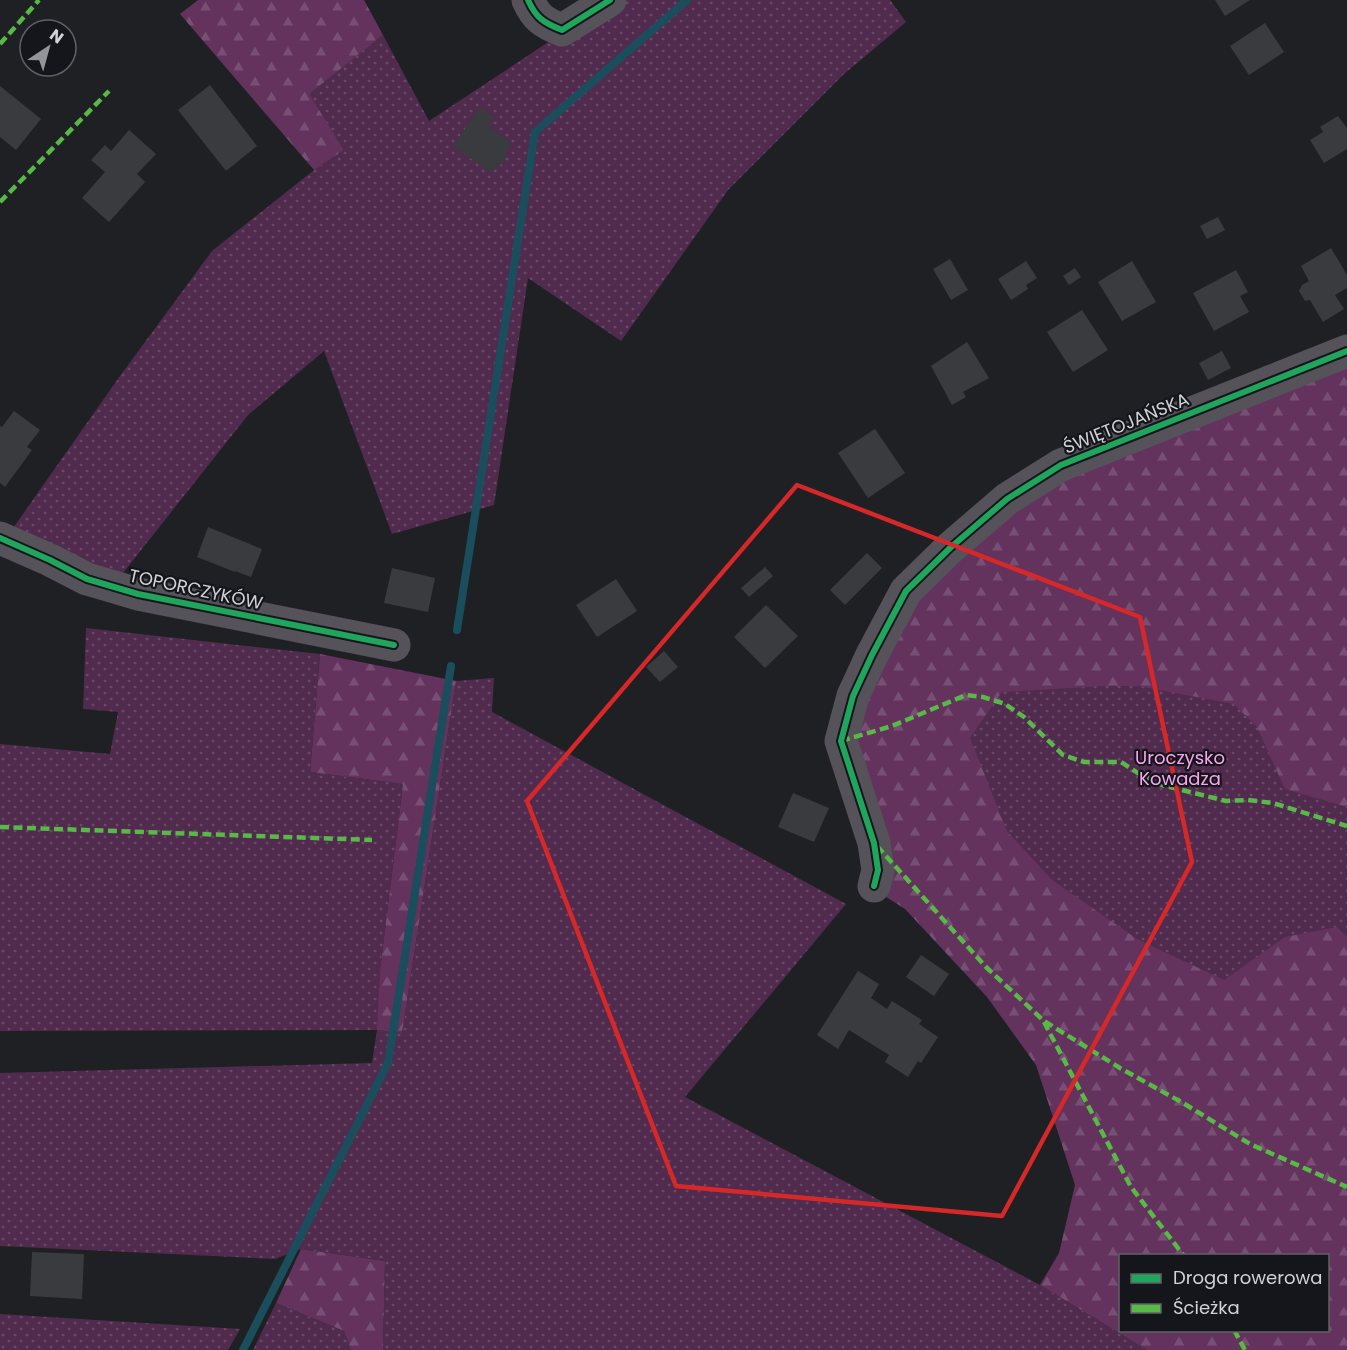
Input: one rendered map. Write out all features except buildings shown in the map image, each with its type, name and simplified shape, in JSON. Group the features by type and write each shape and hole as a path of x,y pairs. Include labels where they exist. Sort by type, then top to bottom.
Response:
{"street":[{"path":"528,0 533,12 546,23 562,30 610,0"},
{"name":"ŚWIĘTOJAŃSKA","path":"874,886 878,870 874,843 841,741 853,696 906,591 950,548 1007,499 1061,465 1347,351"},
{"name":"TOPORCZYKÓW","path":"0,538 87,579 138,594 394,645"}],"highlighted area":[{"path":"797,485 1140,617 1192,862 1002,1216 676,1186 527,801"}],"green space":[{"path":"198,0 364,0 383,35 309,94 344,150 314,170 180,14"},
{"path":"617,0 890,0 906,22 844,74 728,190 621,341 528,278 494,505 392,534 324,351 248,415 119,578 11,531 120,376 212,251 314,170 344,150 308,94 383,35 429,121 553,39"},
{"path":"1347,356 1347,807 1285,789 1257,727 1234,704 1138,686 1002,692 970,738 1007,831 1052,880 1137,939 1224,980 1285,937 1337,927 1347,937 1347,1350 1147,1350 1040,1285 1059,1253 1075,1185 1036,1065 987,997 905,909 877,891 853,745 869,676 912,594 1015,500"},
{"name":"Uroczysko Kowadza","path":"909,608 1347,619 1347,1091 852,739"},
{"path":"86,628 320,654 310,772 403,784 380,970 378,1030 402,1033 456,681 494,678 492,712 846,904 685,1097 1040,1285 1147,1350 383,1350 385,1261 301,1249 275,1259 0,1246 0,1073 372,1063 377,1030 0,1031 0,744 110,754 118,712 83,709"},
{"path":"320,654 456,681 402,1033 377,1030 380,970 403,784 310,772"},
{"path":"301,1249 385,1261 383,1350 351,1350 344,1331 276,1303"},
{"path":"276,1303 344,1331 351,1350 253,1350"},
{"path":"0,1314 240,1329 228,1350 0,1350"}],"waterway":[{"path":"457,630 535,132 687,0"},
{"path":"243,1350 388,1063 451,666"}],"marked path":[{"path":"0,44 39,0"},
{"path":"0,202 109,91"},
{"path":"841,741 892,726 966,695 983,697 1005,704 1024,717 1063,755 1084,762 1121,762 1162,785 1226,801 1248,800 1273,803 1347,826"},
{"path":"0,827 372,840"},
{"path":"877,846 986,967 1044,1021 1250,1144 1347,1187"},
{"path":"1044,1022 1131,1187 1182,1254"},
{"path":"1235,1332 1245,1350"}],"cycle path":[{"path":"528,0 541,19 562,30 610,0"},
{"path":"874,886 878,870 874,843 841,741 853,696 906,591 950,548 1007,499 1061,465 1347,351"},
{"path":"0,538 87,579 138,594 394,645"}]}
